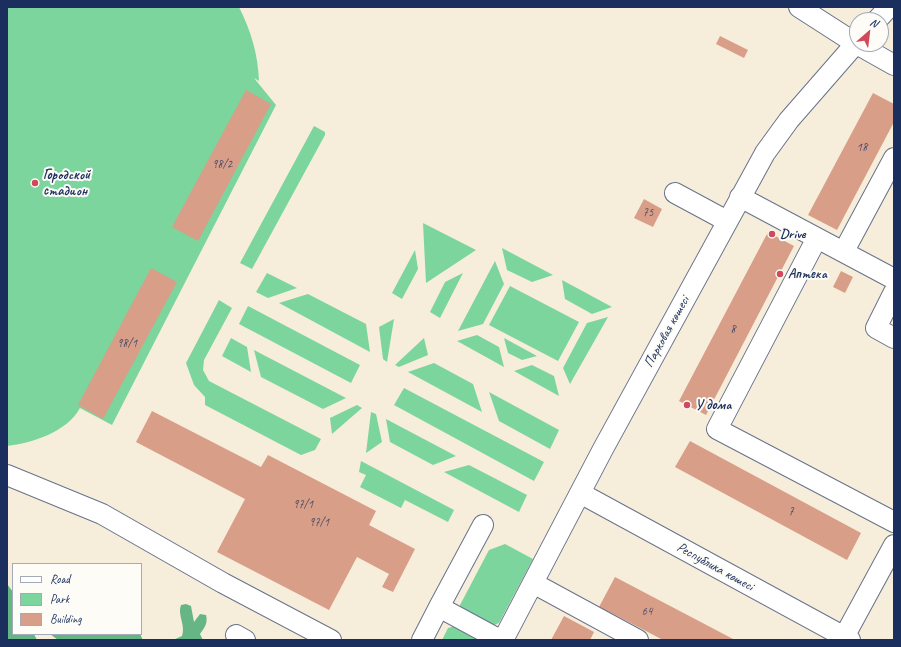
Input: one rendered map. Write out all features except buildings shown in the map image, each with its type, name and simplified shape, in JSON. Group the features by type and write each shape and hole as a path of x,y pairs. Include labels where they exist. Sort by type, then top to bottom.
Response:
{"street":[{"path":"799,7 849,39"},
{"name":"Парковая көшесі","path":"502,640 580,493 765,153 789,120 849,51"},
{"path":"872,52 894,64"},
{"path":"844,251 894,158"},
{"path":"675,193 727,221"},
{"path":"740,197 844,251 894,279"},
{"path":"817,238 717,429 894,522"},
{"path":"894,292 876,328 894,338"},
{"path":"7,475 102,514 223,583 331,640"},
{"name":"Республика көшесі","path":"580,493 847,638"},
{"path":"422,640 483,525"},
{"path":"847,638 894,545"},
{"path":"533,584 606,633 638,640"},
{"path":"439,607 502,640"}],"green space":[{"path":"7,7 239,7 247,25 255,52 259,81 254,78 276,105 112,425 80,408 67,424 58,430 38,439 7,446"},
{"path":"314,126 325,132 325,135 252,269 240,263"},
{"path":"423,223 476,250 426,283"},
{"path":"502,248 553,275 532,282 507,270"},
{"path":"415,250 418,269 402,299 392,293"},
{"path":"495,261 504,284 483,324 458,331"},
{"path":"267,273 297,288 268,298 256,292"},
{"path":"463,273 440,318 430,312 445,282"},
{"path":"562,280 612,307 592,314 565,299"},
{"path":"510,286 579,322 558,361 489,325"},
{"path":"308,294 366,324 370,352 279,303"},
{"path":"219,300 232,308 204,360 203,370 209,381 321,439 315,450 301,455 205,405 205,397 194,385 186,363"},
{"path":"248,306 360,365 351,383 239,324"},
{"path":"608,317 570,384 563,368 587,323"},
{"path":"394,319 387,362 383,359 379,327"},
{"path":"477,335 499,347 504,367 457,341"},
{"path":"231,338 247,347 251,372 222,356"},
{"path":"424,338 428,355 399,367 395,365"},
{"path":"504,338 537,356 522,360 508,353"},
{"path":"254,350 346,398 323,409 261,377"},
{"path":"434,363 473,384 482,412 408,372"},
{"path":"532,365 554,376 559,396 514,371"},
{"path":"404,388 544,462 534,481 394,405"},
{"path":"489,392 559,430 550,449 499,421"},
{"path":"357,405 362,408 332,434 330,418"},
{"path":"371,412 376,414 382,442 366,453"},
{"path":"386,419 456,456 433,465 390,442"},
{"path":"361,461 454,510 448,522 405,500 401,508 360,487 366,475 359,472"},
{"path":"469,465 527,495 519,512 444,472"},
{"path":"505,544 533,559 499,623 492,626 461,609 460,605 489,550"},
{"path":"7,584 12,591 12,635 34,635 37,640 7,640"},
{"path":"186,604 191,606 194,622 200,614 206,615 206,625 200,634 203,640 173,640 182,636 183,628 180,609 181,605"},
{"path":"455,626 480,640 442,640 448,628"},
{"path":"51,635 140,635 143,640 58,640"}],"place":[{"name":"Городской стадион","path":"35,183"},
{"name":"Drive","path":"772,234"},
{"name":"Аптека","path":"780,274"},
{"name":"У дома","path":"687,405"}]}
